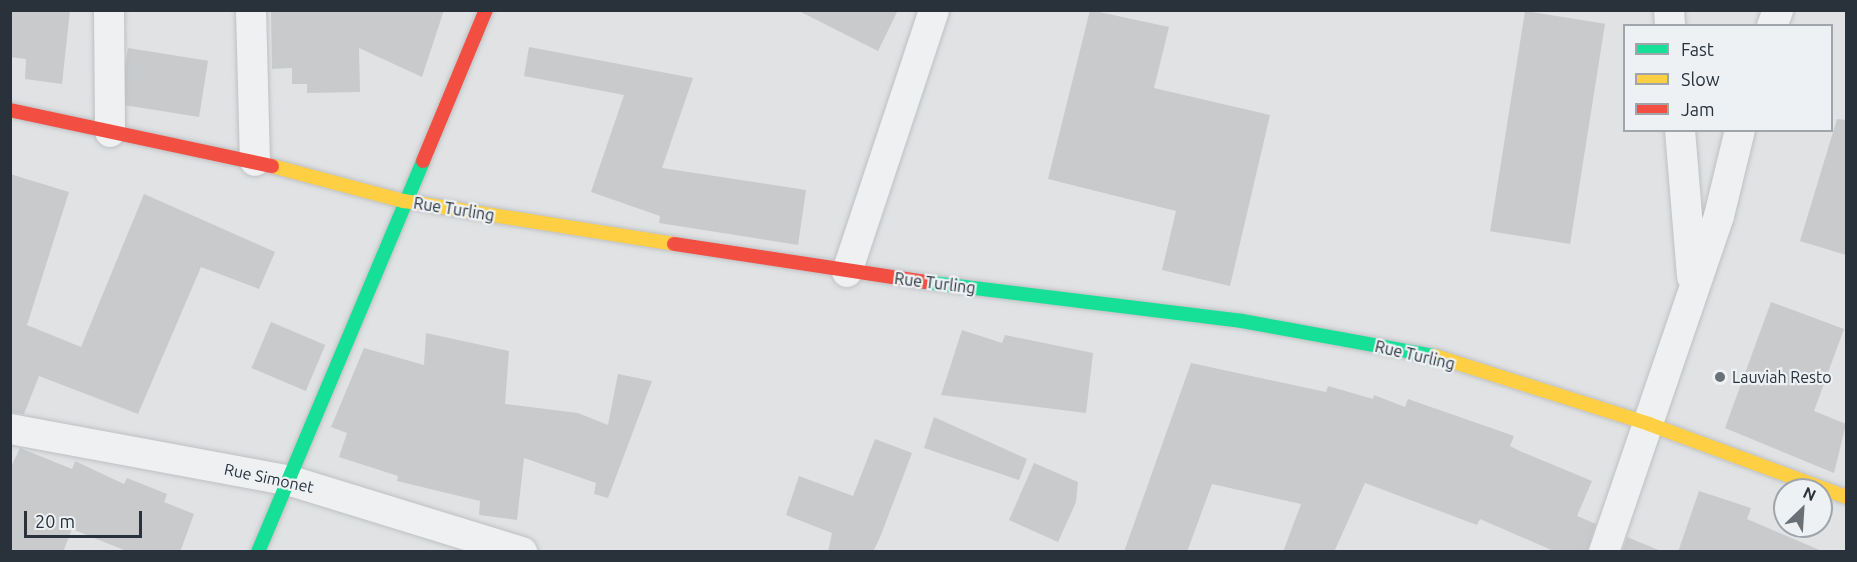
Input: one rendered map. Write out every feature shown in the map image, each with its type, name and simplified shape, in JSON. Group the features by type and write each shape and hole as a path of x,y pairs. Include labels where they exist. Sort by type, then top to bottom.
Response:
{"main road":[{"path":"258,552 291,481 404,201 486,10"},
{"name":"Rue Turling","path":"10,110 255,161 404,201 848,272 1242,321 1431,355 1649,424 1846,497"}],"street":[{"path":"109,10 110,132"},
{"path":"251,10 255,161"},
{"path":"848,272 934,10"},
{"path":"1680,132 1693,283"},
{"path":"1604,552 1649,424 1693,283 1719,216 1740,132"},
{"name":"Rue Simonet","path":"10,429 291,481 522,552"}],"building":[{"path":"10,10 70,10 62,84 25,79 26,59 10,57"},
{"path":"271,10 444,10 422,77 359,48 360,92 307,93 307,84 292,84 292,68 272,69"},
{"path":"797,10 898,10 878,51"},
{"path":"1090,10 1169,27 1154,88 1270,115 1230,286 1162,270 1176,211 1048,179"},
{"path":"1525,11 1605,24 1570,244 1490,231"},
{"path":"529,47 693,78 662,168 806,190 798,245 659,223 660,216 591,192 624,95 524,76"},
{"path":"128,48 208,61 199,117 119,104"},
{"path":"1837,119 1846,120 1846,255 1800,241"},
{"path":"10,174 69,192 27,325 81,347 144,194 275,252 259,289 201,267 138,414 39,376 24,414 10,412"},
{"path":"1771,302 1844,329 1814,411 1846,424 1834,473 1725,428"},
{"path":"271,322 325,345 306,391 251,368"},
{"path":"962,330 1002,343 1005,335 1093,353 1086,413 941,395"},
{"path":"426,333 509,351 505,404 578,413 608,425 618,374 652,381 608,498 594,494 596,483 524,458 517,520 479,515 480,501 397,481 398,476 339,457 347,433 331,427 364,348 424,365"},
{"path":"1191,363 1326,392 1328,386 1373,399 1374,395 1405,407 1408,399 1514,436 1510,446 1592,481 1577,516 1596,524 1587,552 1556,552 1480,519 1477,525 1365,483 1334,552 1283,552 1301,504 1212,484 1187,552 1124,552"},
{"path":"934,417 1027,459 1019,480 924,448"},
{"path":"875,439 912,453 881,535 873,552 828,552 832,533 786,515 799,476 853,496"},
{"path":"20,448 72,469 75,461 124,484 127,478 167,494 164,502 194,514 180,552 129,552 72,529 63,552 10,552 10,469"},
{"path":"1034,463 1078,482 1076,502 1058,542 1009,520"},
{"path":"1699,491 1751,508 1747,519 1773,530 1773,538 1791,538 1824,552 1678,552"},
{"path":"1627,537 1661,551 1661,552 1622,552"}],"traffic: fast":[{"path":"258,552 423,161"},
{"path":"925,282 1242,321 1435,356"}],"traffic: slow":[{"path":"272,166 404,201 674,244"},
{"path":"1435,356 1649,424 1846,497"}],"traffic: jam":[{"path":"423,161 486,10"},
{"path":"10,110 272,166"},
{"path":"674,244 925,282"}],"place":[{"name":"Lauviah Resto","path":"1720,377"}]}
